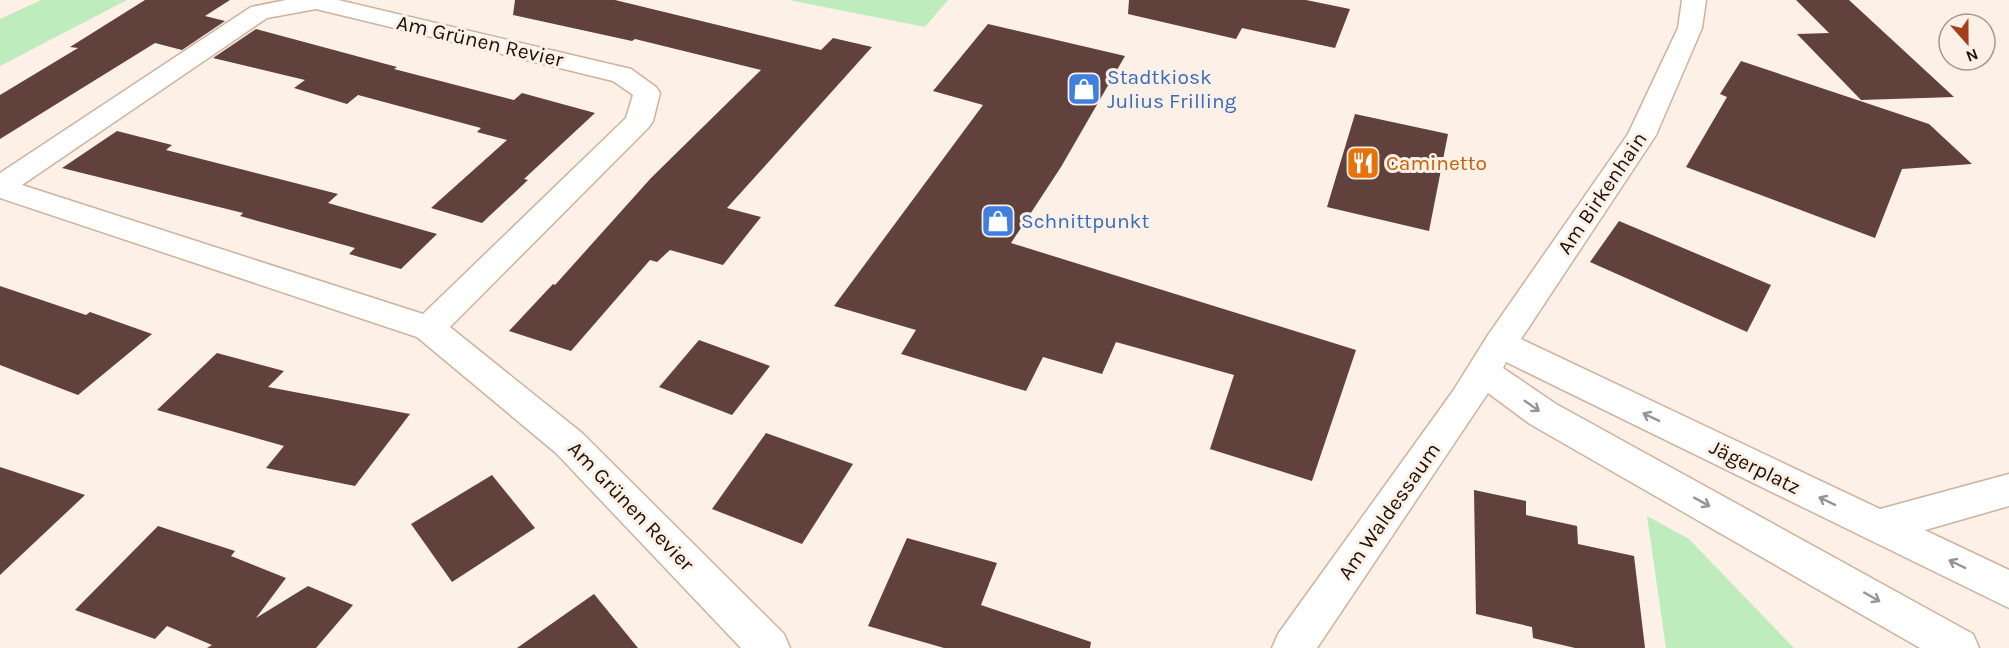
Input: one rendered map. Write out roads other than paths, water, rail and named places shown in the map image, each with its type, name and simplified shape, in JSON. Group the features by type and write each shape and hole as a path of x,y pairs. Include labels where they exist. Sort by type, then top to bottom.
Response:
{"street":[{"name":"Am Birkenhain","path":"1492,359 1642,135 1690,28 1694,0"},
{"name":"Am Grünen Revier","path":"0,187 260,12 316,2 622,75 647,93 639,121 429,328"},
{"name":"Am Grünen Revier","path":"0,187 429,328 569,443 769,648"},
{"name":"Jägerplatz","path":"1492,359 1880,526 2009,590"},
{"name":"Am Waldessaum","path":"1293,648 1492,359"},
{"path":"1492,359 1543,414 1834,576 1958,648"},
{"path":"1880,526 2009,490"}],"place":[{"name":"Stadtkiosk Julius Frilling","path":"1084,89"},
{"name":"Caminetto","path":"1363,163"},
{"name":"Schnittpunkt","path":"998,221"}]}
